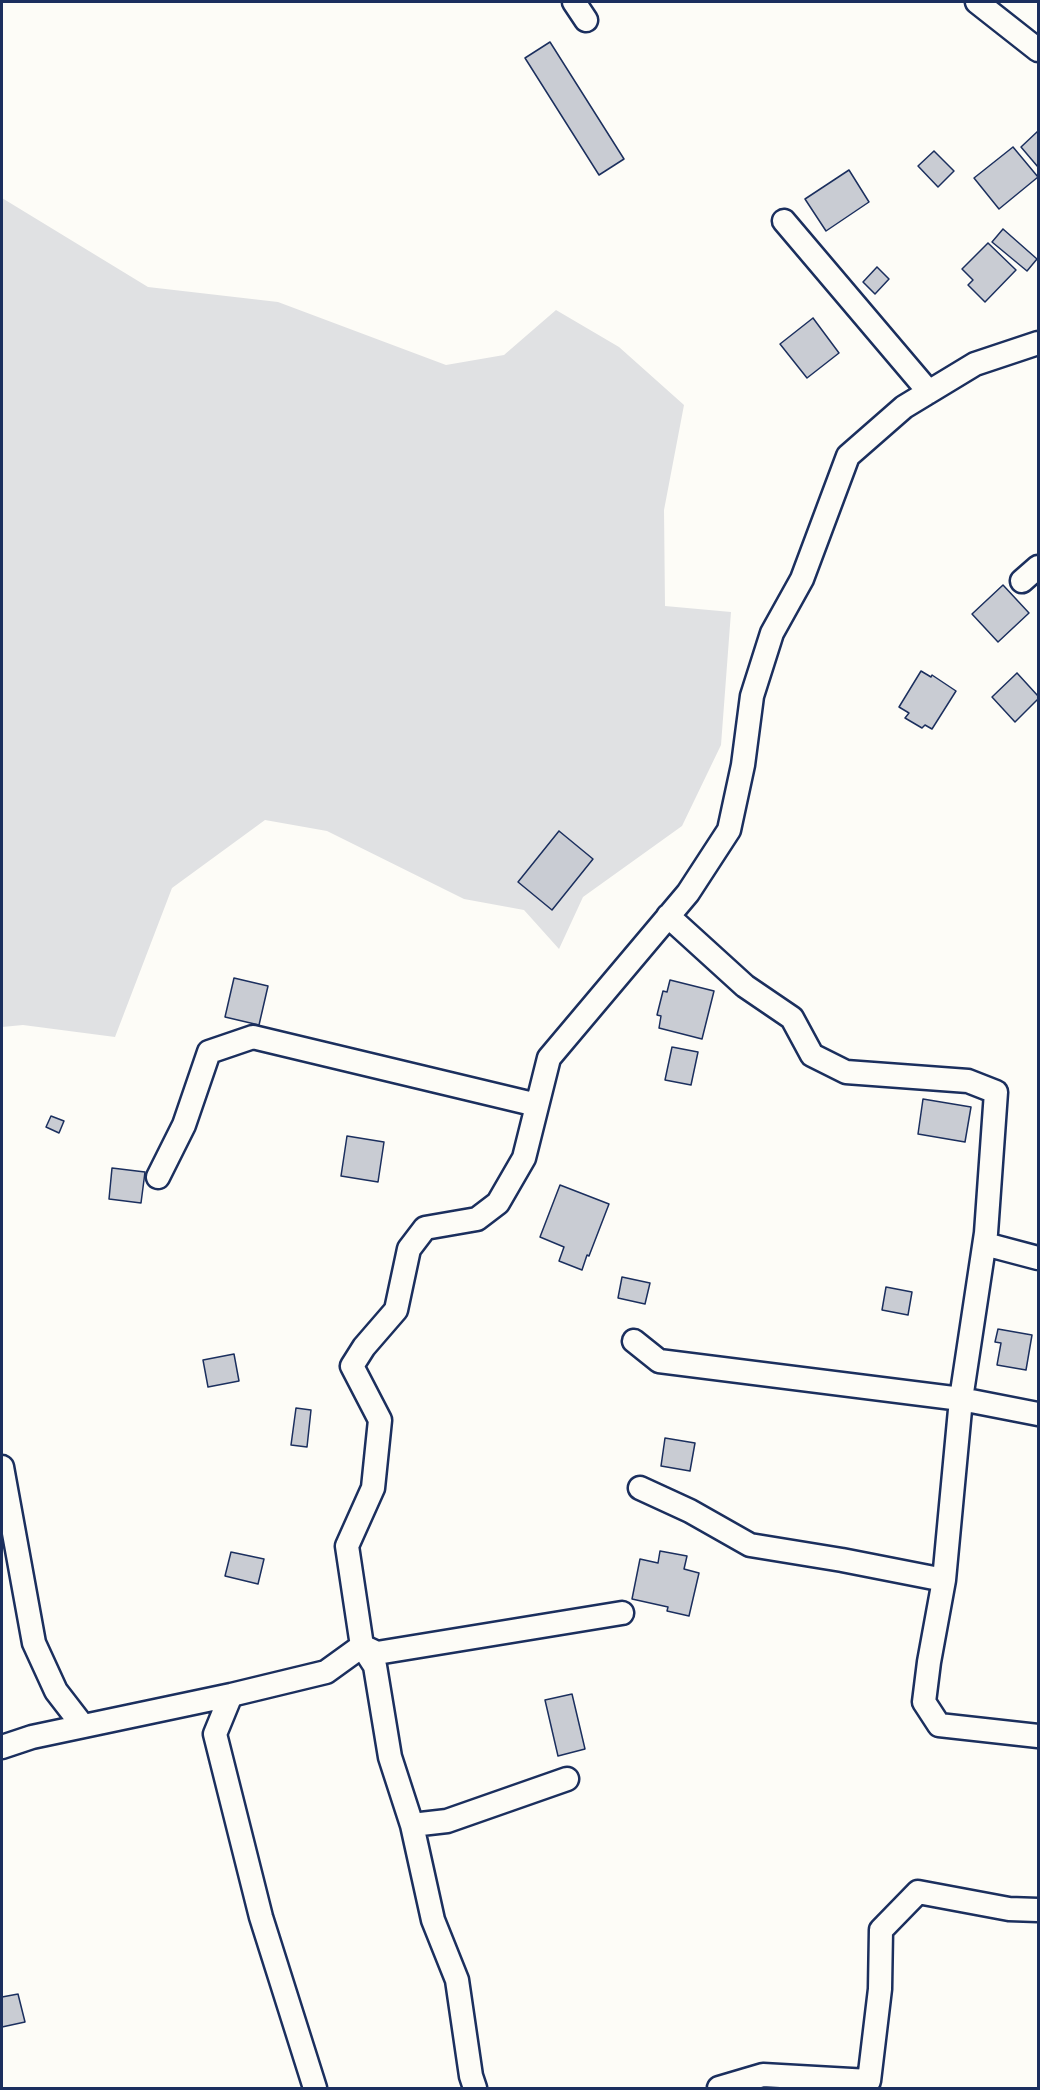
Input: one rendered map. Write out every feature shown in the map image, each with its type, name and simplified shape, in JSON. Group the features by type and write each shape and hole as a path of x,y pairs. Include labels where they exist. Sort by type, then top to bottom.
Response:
{"street":[{"path":"977,2 1038,50"},
{"path":"784,221 929,392"},
{"path":"475,2088 471,2076 457,1980 433,1920 412,1826 390,1757 375,1666 362,1646 347,1546 373,1488 380,1420 352,1366 364,1347 396,1310 409,1249 425,1228 477,1219 498,1203 524,1158 549,1058 688,893 729,830 743,765 752,696 772,633 802,579 848,456 904,407 975,364 1038,342"},
{"path":"668,916 745,986 792,1018 812,1055 846,1072 968,1081 996,1092 985,1244 961,1399 944,1580 924,1702 939,1725 1038,1736"},
{"path":"159,1177 184,1125 209,1052 254,1037 537,1105"},
{"path":"985,1244 1038,1258"},
{"path":"634,1341 659,1361 961,1399 1038,1414"},
{"path":"2,1467 34,1643 56,1691 83,1726"},
{"path":"640,1488 690,1511 750,1545 944,1580"},
{"path":"362,1646 377,1653 622,1613"},
{"path":"2,1747 33,1737 231,1695 326,1672 362,1646"},
{"path":"231,1695 215,1734 261,1917 315,2088"},
{"path":"412,1826 447,1821 567,1779"},
{"path":"719,2088 763,2075 871,2085 880,1989 881,1930 918,1893 1009,1909 1038,1910"}],"shaded area":[{"path":"2,198 148,287 278,302 446,365 504,355 556,310 619,347 684,405 664,510 665,606 731,612 721,745 682,826 583,897 559,949 524,910 464,899 327,831 265,820 172,888 115,1037 23,1025 2,1027"}],"building":[{"path":"550,42 624,159 599,175 525,58"},
{"path":"1038,131 1038,167 1021,147"},
{"path":"1013,147 1038,177 999,209 974,178"},
{"path":"934,151 954,171 938,187 918,166"},
{"path":"849,170 869,202 826,231 805,199"},
{"path":"1003,229 1037,259 1027,271 992,242"},
{"path":"988,243 1016,270 985,302 968,285 973,280 962,269"},
{"path":"877,267 889,279 875,294 863,282"},
{"path":"813,318 839,353 807,378 780,344"},
{"path":"1003,585 1029,613 998,642 972,614"},
{"path":"921,671 931,677 932,675 956,691 932,729 925,725 922,728 905,718 909,713 899,707"},
{"path":"1017,673 1038,696 1038,699 1015,722 992,697"},
{"path":"559,831 593,859 552,910 518,882"},
{"path":"234,978 268,986 259,1025 225,1017"},
{"path":"670,980 714,991 702,1039 659,1028 661,1016 657,1015 663,991 667,992"},
{"path":"672,1047 698,1052 691,1085 665,1080"},
{"path":"923,1099 971,1107 965,1142 918,1134"},
{"path":"51,1116 64,1121 59,1133 46,1127"},
{"path":"347,1136 384,1142 378,1182 341,1176"},
{"path":"112,1168 145,1172 141,1203 109,1199"},
{"path":"560,1185 609,1204 582,1270 559,1261 564,1247 540,1237"},
{"path":"622,1277 650,1283 645,1304 618,1298"},
{"path":"886,1287 912,1292 908,1315 882,1310"},
{"path":"998,1329 1032,1335 1026,1370 997,1365 1001,1343 995,1342"},
{"path":"234,1354 239,1381 208,1387 203,1360"},
{"path":"296,1408 311,1410 307,1447 291,1445"},
{"path":"665,1438 695,1443 690,1471 661,1466"},
{"path":"660,1551 687,1556 684,1569 699,1573 689,1616 667,1611 668,1607 632,1599 640,1559 658,1563"},
{"path":"231,1552 264,1559 258,1584 225,1576"},
{"path":"572,1694 585,1749 558,1756 545,1700"},
{"path":"18,1994 25,2022 2,2027 2,1997"}]}
